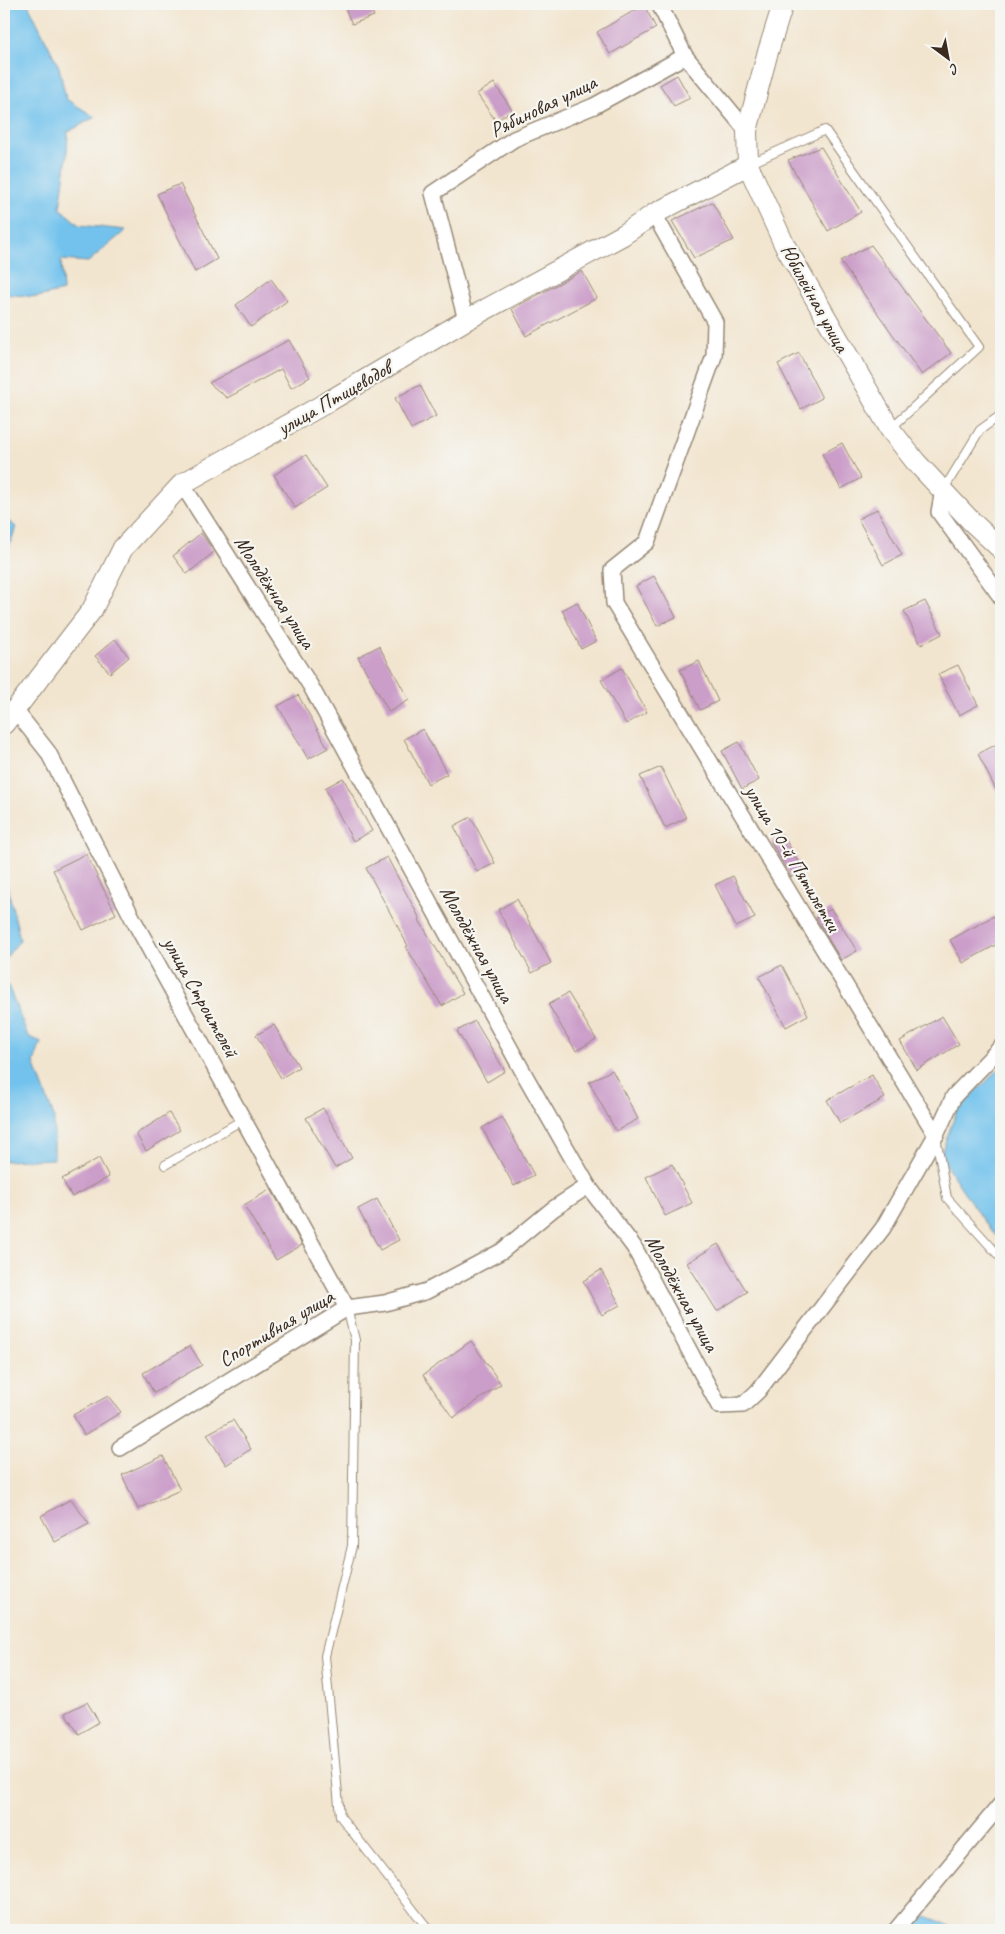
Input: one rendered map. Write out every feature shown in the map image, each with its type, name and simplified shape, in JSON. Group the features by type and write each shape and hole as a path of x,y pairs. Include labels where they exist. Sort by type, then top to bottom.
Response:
{"street":[{"path":"658,4 685,56 746,131"},
{"name":"Юбилейная улица","path":"784,4 767,55 746,131 748,165 784,244 890,429 971,522 1001,549"},
{"name":"Рябиновая улица","path":"466,320 433,193 514,139 594,106 685,56"},
{"name":"улица Птицеводов","path":"9,717 92,610 123,548 182,484 317,408 466,320 623,235 654,214 748,165"},
{"name":"улица 10-й Пятилетки","path":"654,214 715,322 714,356 647,542 612,570 614,603 936,1135"},
{"name":"Молодёжная улица","path":"182,484 310,685 588,1186 634,1247 719,1406 743,1405 758,1391 883,1228 936,1135"},
{"path":"943,490 939,512 1001,597"},
{"name":"улица Строителей","path":"9,717 48,752 133,919 348,1308"},
{"path":"936,1135 954,1096 1001,1048"},
{"name":"Спортивная улица","path":"120,1448 348,1308 385,1303 427,1291 502,1251 553,1210 588,1186"},
{"path":"896,1930 1001,1804"}],"lane":[{"path":"748,165 825,130 979,347 890,429"},
{"path":"943,490 980,430 1001,415"},
{"path":"165,1165 244,1119"},
{"path":"936,1135 947,1198 1001,1258"},
{"path":"348,1308 355,1340 352,1546 325,1656 340,1816 429,1930"}],"water":[{"path":"4,4 28,4 59,67 66,99 95,117 68,132 67,156 60,208 79,225 126,230 88,262 61,260 63,291 37,297 4,294"},
{"path":"4,517 16,527 4,561"},
{"path":"4,866 20,940 4,960"},
{"path":"4,983 7,983 28,1036 41,1042 34,1063 54,1117 54,1159 4,1161"},
{"path":"1001,1067 1001,1242 984,1222 940,1156 957,1110"},
{"path":"920,1914 944,1923 956,1930 902,1930"}],"building":[{"path":"343,4 369,4 374,16 352,24"},
{"path":"644,5 656,28 610,54 597,32"},
{"path":"677,75 690,98 674,106 660,85"},
{"path":"494,83 512,110 496,121 477,94"},
{"path":"821,147 861,212 828,231 788,160"},
{"path":"180,184 217,259 195,272 157,194"},
{"path":"712,202 734,240 694,258 672,221"},
{"path":"871,245 951,353 922,375 840,261"},
{"path":"582,271 597,298 526,336 512,309"},
{"path":"271,279 287,301 251,327 236,305"},
{"path":"289,340 310,377 291,388 281,369 227,398 209,383"},
{"path":"799,353 822,398 801,409 778,364"},
{"path":"420,385 436,416 411,429 395,398"},
{"path":"842,443 861,478 841,489 822,454"},
{"path":"306,455 327,488 295,508 274,475"},
{"path":"877,509 902,555 883,565 858,519"},
{"path":"201,533 214,552 187,574 173,556"},
{"path":"654,576 676,617 657,626 636,586"},
{"path":"925,601 942,634 921,645 904,611"},
{"path":"577,602 596,641 581,649 562,610"},
{"path":"115,639 129,657 110,673 95,656"},
{"path":"379,646 409,700 389,712 358,657"},
{"path":"699,661 718,701 700,710 680,670"},
{"path":"958,665 978,705 959,715 938,674"},
{"path":"622,668 647,712 626,724 601,680"},
{"path":"298,695 328,748 308,759 278,706"},
{"path":"423,729 447,774 428,784 404,739"},
{"path":"739,742 759,780 742,789 722,751"},
{"path":"1001,742 1001,800 978,754"},
{"path":"661,767 686,818 665,828 640,776"},
{"path":"343,778 372,831 353,841 325,788"},
{"path":"471,817 495,863 477,872 454,826"},
{"path":"783,835 803,870 791,877 771,842"},
{"path":"86,854 116,914 83,930 53,870"},
{"path":"387,857 419,920 463,993 442,1006 406,947 408,946 366,868"},
{"path":"733,876 755,918 736,927 715,885"},
{"path":"517,899 551,963 532,973 498,910"},
{"path":"831,909 857,951 841,960 816,918"},
{"path":"994,916 1001,928 1001,942 963,963 950,940"},
{"path":"782,965 808,1015 786,1027 759,977"},
{"path":"568,993 596,1039 576,1051 548,1004"},
{"path":"942,1016 959,1044 917,1070 900,1041"},
{"path":"475,1021 505,1071 487,1082 457,1031"},
{"path":"274,1025 299,1067 281,1078 256,1035"},
{"path":"612,1070 638,1119 616,1131 589,1082"},
{"path":"872,1075 885,1098 840,1123 827,1100"},
{"path":"323,1108 352,1158 335,1168 306,1118"},
{"path":"169,1113 180,1130 146,1151 136,1134"},
{"path":"502,1117 534,1175 514,1186 482,1128"},
{"path":"99,1158 109,1177 72,1197 62,1179"},
{"path":"672,1164 692,1203 665,1216 646,1177"},
{"path":"271,1189 302,1245 276,1260 244,1205"},
{"path":"377,1199 399,1240 380,1250 358,1209"},
{"path":"718,1244 747,1292 717,1311 687,1263"},
{"path":"601,1270 620,1305 602,1315 583,1281"},
{"path":"471,1341 501,1384 453,1418 423,1375"},
{"path":"190,1346 202,1365 154,1393 143,1373"},
{"path":"108,1396 121,1412 84,1435 73,1415"},
{"path":"233,1420 251,1449 226,1465 207,1434"},
{"path":"163,1456 180,1490 138,1509 122,1475"},
{"path":"71,1499 89,1524 55,1542 41,1516"},
{"path":"87,1702 99,1722 79,1734 65,1713"}]}
